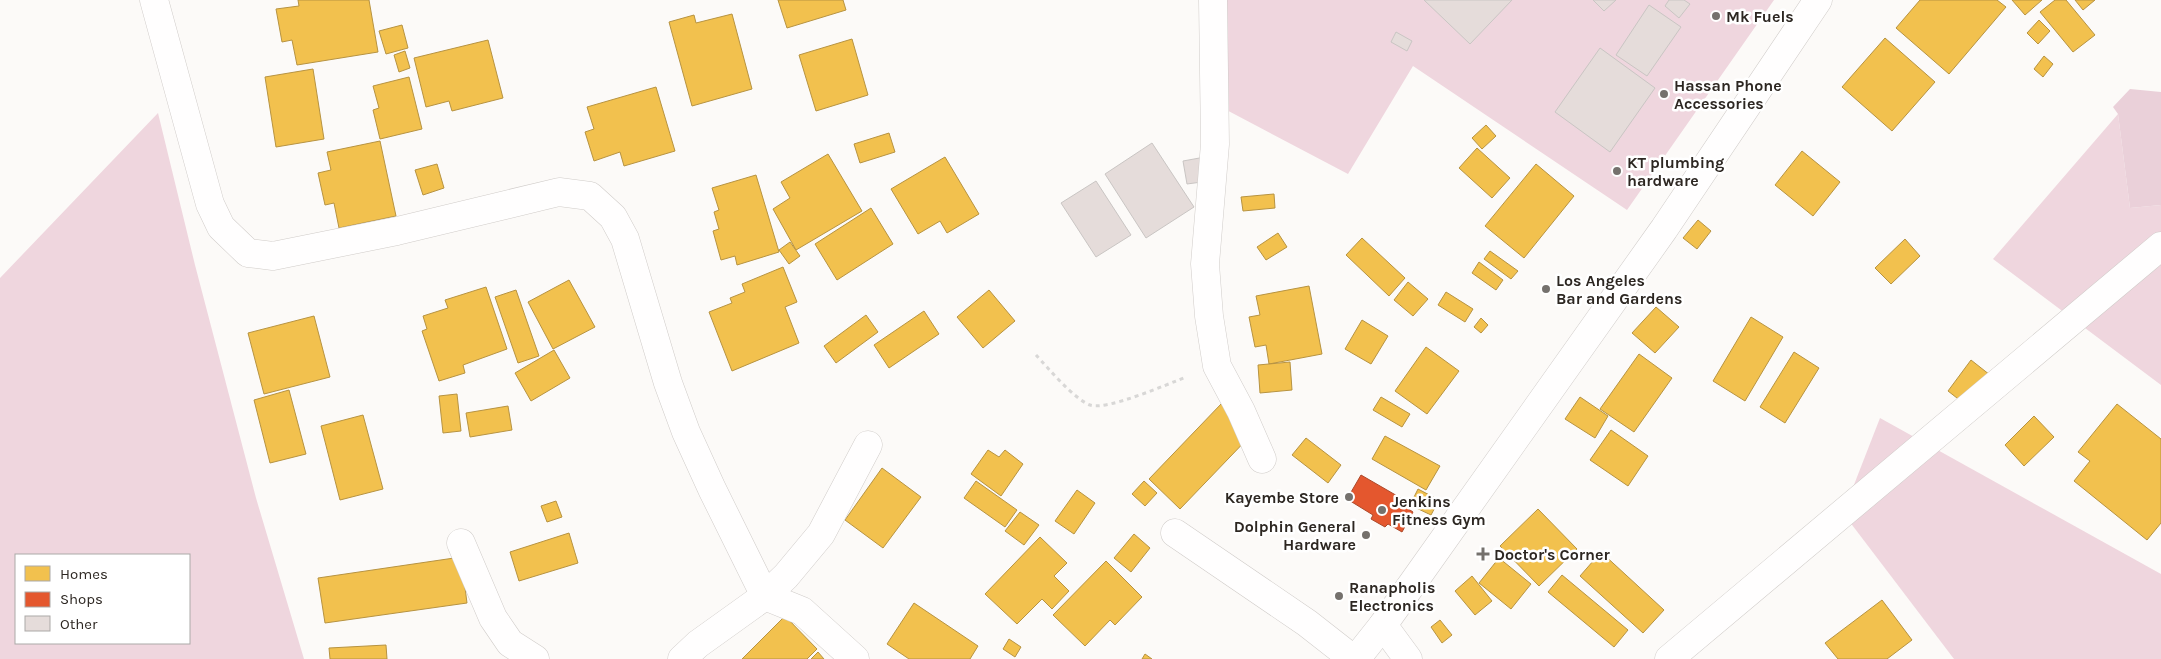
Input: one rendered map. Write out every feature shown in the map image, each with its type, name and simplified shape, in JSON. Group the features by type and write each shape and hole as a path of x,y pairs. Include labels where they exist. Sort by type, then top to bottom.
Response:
{"street":[{"path":"154,0 210,204 222,227 248,253 273,256 397,231 559,192 590,196 613,217 625,239 668,383 686,432 765,596 802,611 855,659"},
{"path":"1213,0 1215,144 1205,264 1209,316 1217,366 1241,411 1262,459"},
{"path":"1176,533 1307,623 1355,659 1383,625 1664,229 1818,0"},
{"path":"1669,659 2161,246"},
{"path":"682,659 698,644 765,596 786,576 821,534 868,445"},
{"path":"461,543 493,618 510,643 535,659"},
{"path":"1383,625 1408,659"}],"path":[{"path":"1036,355 1072,392 1090,405 1106,406 1217,366"}],"shaded area":[{"path":"1218,0 1774,0 1627,210 1413,66 1348,174 1219,106"},
{"path":"2130,89 2161,92 2161,205 2130,208 2118,114 2113,107"},
{"path":"158,113 195,265 256,498 304,659 0,659 0,278"},
{"path":"2118,114 2130,208 2161,205 2161,385 1993,259"},
{"path":"1880,418 2161,574 2161,659 1954,659 1843,513"}],"building: Homes":[{"path":"298,0 369,0 378,52 297,65 292,40 282,42 276,9 299,6"},
{"path":"778,0 843,0 846,10 787,28"},
{"path":"1920,0 1997,0 2006,7 1949,74 1896,28"},
{"path":"2012,0 2042,0 2025,15"},
{"path":"2055,0 2066,0 2095,35 2073,52 2040,12"},
{"path":"2075,0 2095,0 2083,10"},
{"path":"732,14 752,89 692,106 669,22 694,15 696,23"},
{"path":"2039,20 2050,31 2038,44 2027,33"},
{"path":"402,25 408,48 386,54 379,31"},
{"path":"1885,38 1935,82 1892,131 1842,87"},
{"path":"852,39 868,95 816,111 799,55"},
{"path":"488,40 503,98 452,111 449,101 426,107 414,58"},
{"path":"405,51 410,68 399,72 394,55"},
{"path":"2044,56 2053,64 2043,77 2034,69"},
{"path":"313,69 324,139 276,147 265,77"},
{"path":"409,77 422,129 380,139 373,110 379,108 373,86"},
{"path":"656,87 675,151 624,166 620,152 594,161 585,132 594,129 587,107"},
{"path":"1486,125 1496,136 1482,149 1472,138"},
{"path":"889,133 895,152 860,163 854,144"},
{"path":"380,141 396,216 339,228 334,203 325,205 318,173 331,170 327,152"},
{"path":"1477,148 1510,178 1492,198 1459,168"},
{"path":"1802,151 1840,182 1813,216 1775,185"},
{"path":"828,154 862,211 796,250 773,209 790,198 781,182"},
{"path":"945,157 979,214 947,233 940,221 918,234 891,189"},
{"path":"437,164 444,188 423,195 415,170"},
{"path":"1536,164 1574,196 1524,258 1485,226"},
{"path":"756,175 779,252 737,265 735,256 721,260 713,231 719,229 714,212 719,210 712,188"},
{"path":"1274,194 1275,208 1243,211 1241,197"},
{"path":"871,208 893,244 837,280 815,244"},
{"path":"1698,220 1711,231 1697,249 1683,238"},
{"path":"1278,233 1287,247 1266,260 1257,247"},
{"path":"1362,238 1405,278 1389,296 1346,255"},
{"path":"1905,239 1920,256 1891,284 1875,268"},
{"path":"790,242 800,256 789,264 779,250"},
{"path":"1490,251 1518,271 1511,279 1484,259"},
{"path":"1479,262 1503,280 1496,290 1472,273"},
{"path":"783,267 797,302 785,307 799,343 732,371 709,312 732,303 730,298 745,292 742,284"},
{"path":"569,280 595,327 553,349 528,302"},
{"path":"1408,282 1428,299 1413,316 1394,300"},
{"path":"1309,286 1322,354 1269,364 1266,345 1255,347 1249,317 1260,315 1256,296"},
{"path":"486,287 507,349 463,365 465,373 439,381 422,331 427,329 423,316 448,308 445,300"},
{"path":"516,290 539,356 518,363 495,297"},
{"path":"989,290 1015,321 983,348 957,317"},
{"path":"1446,292 1473,309 1465,322 1438,305"},
{"path":"1656,307 1679,327 1655,353 1632,333"},
{"path":"924,311 939,334 889,368 874,345"},
{"path":"866,315 878,332 836,363 824,346"},
{"path":"314,316 330,377 264,394 248,333"},
{"path":"1751,317 1783,337 1745,401 1713,381"},
{"path":"1481,318 1488,325 1481,333 1474,327"},
{"path":"1362,320 1388,336 1371,364 1345,349"},
{"path":"1426,347 1459,371 1427,414 1395,391"},
{"path":"554,350 570,378 531,401 515,373"},
{"path":"1794,352 1819,368 1785,423 1760,407"},
{"path":"1639,354 1672,378 1634,432 1600,409"},
{"path":"1971,360 2004,386 1980,416 1948,391"},
{"path":"1290,362 1292,390 1260,393 1258,365"},
{"path":"289,390 306,454 270,463 254,400"},
{"path":"457,394 461,431 443,433 439,396"},
{"path":"1381,397 1410,414 1402,427 1373,410"},
{"path":"1580,397 1608,416 1595,438 1565,419"},
{"path":"1222,403 1253,433 1180,509 1149,479"},
{"path":"2117,404 2161,439 2161,523 2147,540 2074,481 2090,461 2078,452"},
{"path":"508,406 512,430 470,437 466,413"},
{"path":"363,415 383,489 340,500 321,426"},
{"path":"2034,416 2054,437 2024,466 2005,445"},
{"path":"1611,430 1648,456 1628,486 1590,460"},
{"path":"1385,436 1440,466 1426,490 1372,459"},
{"path":"1306,438 1341,465 1328,483 1292,455"},
{"path":"988,450 999,457 1005,450 1023,464 1001,496 971,474"},
{"path":"882,468 921,497 883,548 845,520"},
{"path":"976,481 1017,510 1005,527 964,498"},
{"path":"1144,481 1157,493 1145,506 1132,494"},
{"path":"1418,489 1439,500 1431,515 1410,505"},
{"path":"1077,490 1095,503 1074,534 1055,521"},
{"path":"556,501 562,517 547,522 541,506"},
{"path":"1538,509 1577,549 1539,586 1500,546"},
{"path":"1020,512 1039,525 1024,545 1005,531"},
{"path":"569,533 578,563 519,581 510,552"},
{"path":"1134,534 1150,548 1131,572 1114,558"},
{"path":"1040,537 1067,563 1054,576 1069,591 1052,609 1042,599 1017,624 985,594"},
{"path":"1601,552 1664,610 1643,633 1580,576"},
{"path":"461,557 467,603 325,623 318,578"},
{"path":"1499,558 1531,584 1511,609 1479,583"},
{"path":"1106,561 1142,597 1115,625 1110,620 1085,646 1053,615"},
{"path":"1562,575 1628,630 1614,647 1548,592"},
{"path":"1472,576 1492,601 1475,615 1455,591"},
{"path":"1882,600 1912,640 1887,659 1838,659 1825,643"},
{"path":"914,603 978,646 970,659 909,659 887,644"},
{"path":"785,616 817,649 807,659 742,659"},
{"path":"1440,620 1452,635 1442,643 1431,627"},
{"path":"1009,639 1021,647 1015,657 1003,649"},
{"path":"386,645 387,659 330,659 329,648"},
{"path":"818,652 824,659 811,659"},
{"path":"1145,654 1152,659 1142,659"}],"building: Shops":[{"path":"1361,475 1406,501 1404,506 1413,512 1402,532 1388,524 1385,527 1371,519 1373,515 1347,499"}],"building: Other":[{"path":"1424,0 1512,0 1470,44"},
{"path":"1593,0 1616,0 1604,11"},
{"path":"1669,0 1684,0 1690,4 1679,18 1665,6"},
{"path":"1649,5 1681,27 1647,76 1616,55"},
{"path":"1396,32 1412,41 1407,51 1391,42"},
{"path":"1600,48 1655,88 1610,152 1555,112"},
{"path":"1152,143 1194,207 1146,238 1105,174"},
{"path":"1205,157 1209,181 1187,184 1183,161"},
{"path":"1096,181 1131,235 1096,257 1061,203"}],"place":[{"name":"Mk Fuels","path":"1716,16"},
{"name":"Hassan Phone Accessories","path":"1664,94"},
{"name":"KT plumbing hardware","path":"1617,171"},
{"name":"Los Angeles Bar and Gardens","path":"1546,289"},
{"name":"Kayembe Store","path":"1349,497"},
{"name":"Jenkins Fitness Gym","path":"1382,510"},
{"name":"Dolphin General Hardware","path":"1366,535"},
{"name":"Doctor's Corner","path":"1483,554"},
{"name":"Ranapholis Electronics","path":"1339,596"}]}
